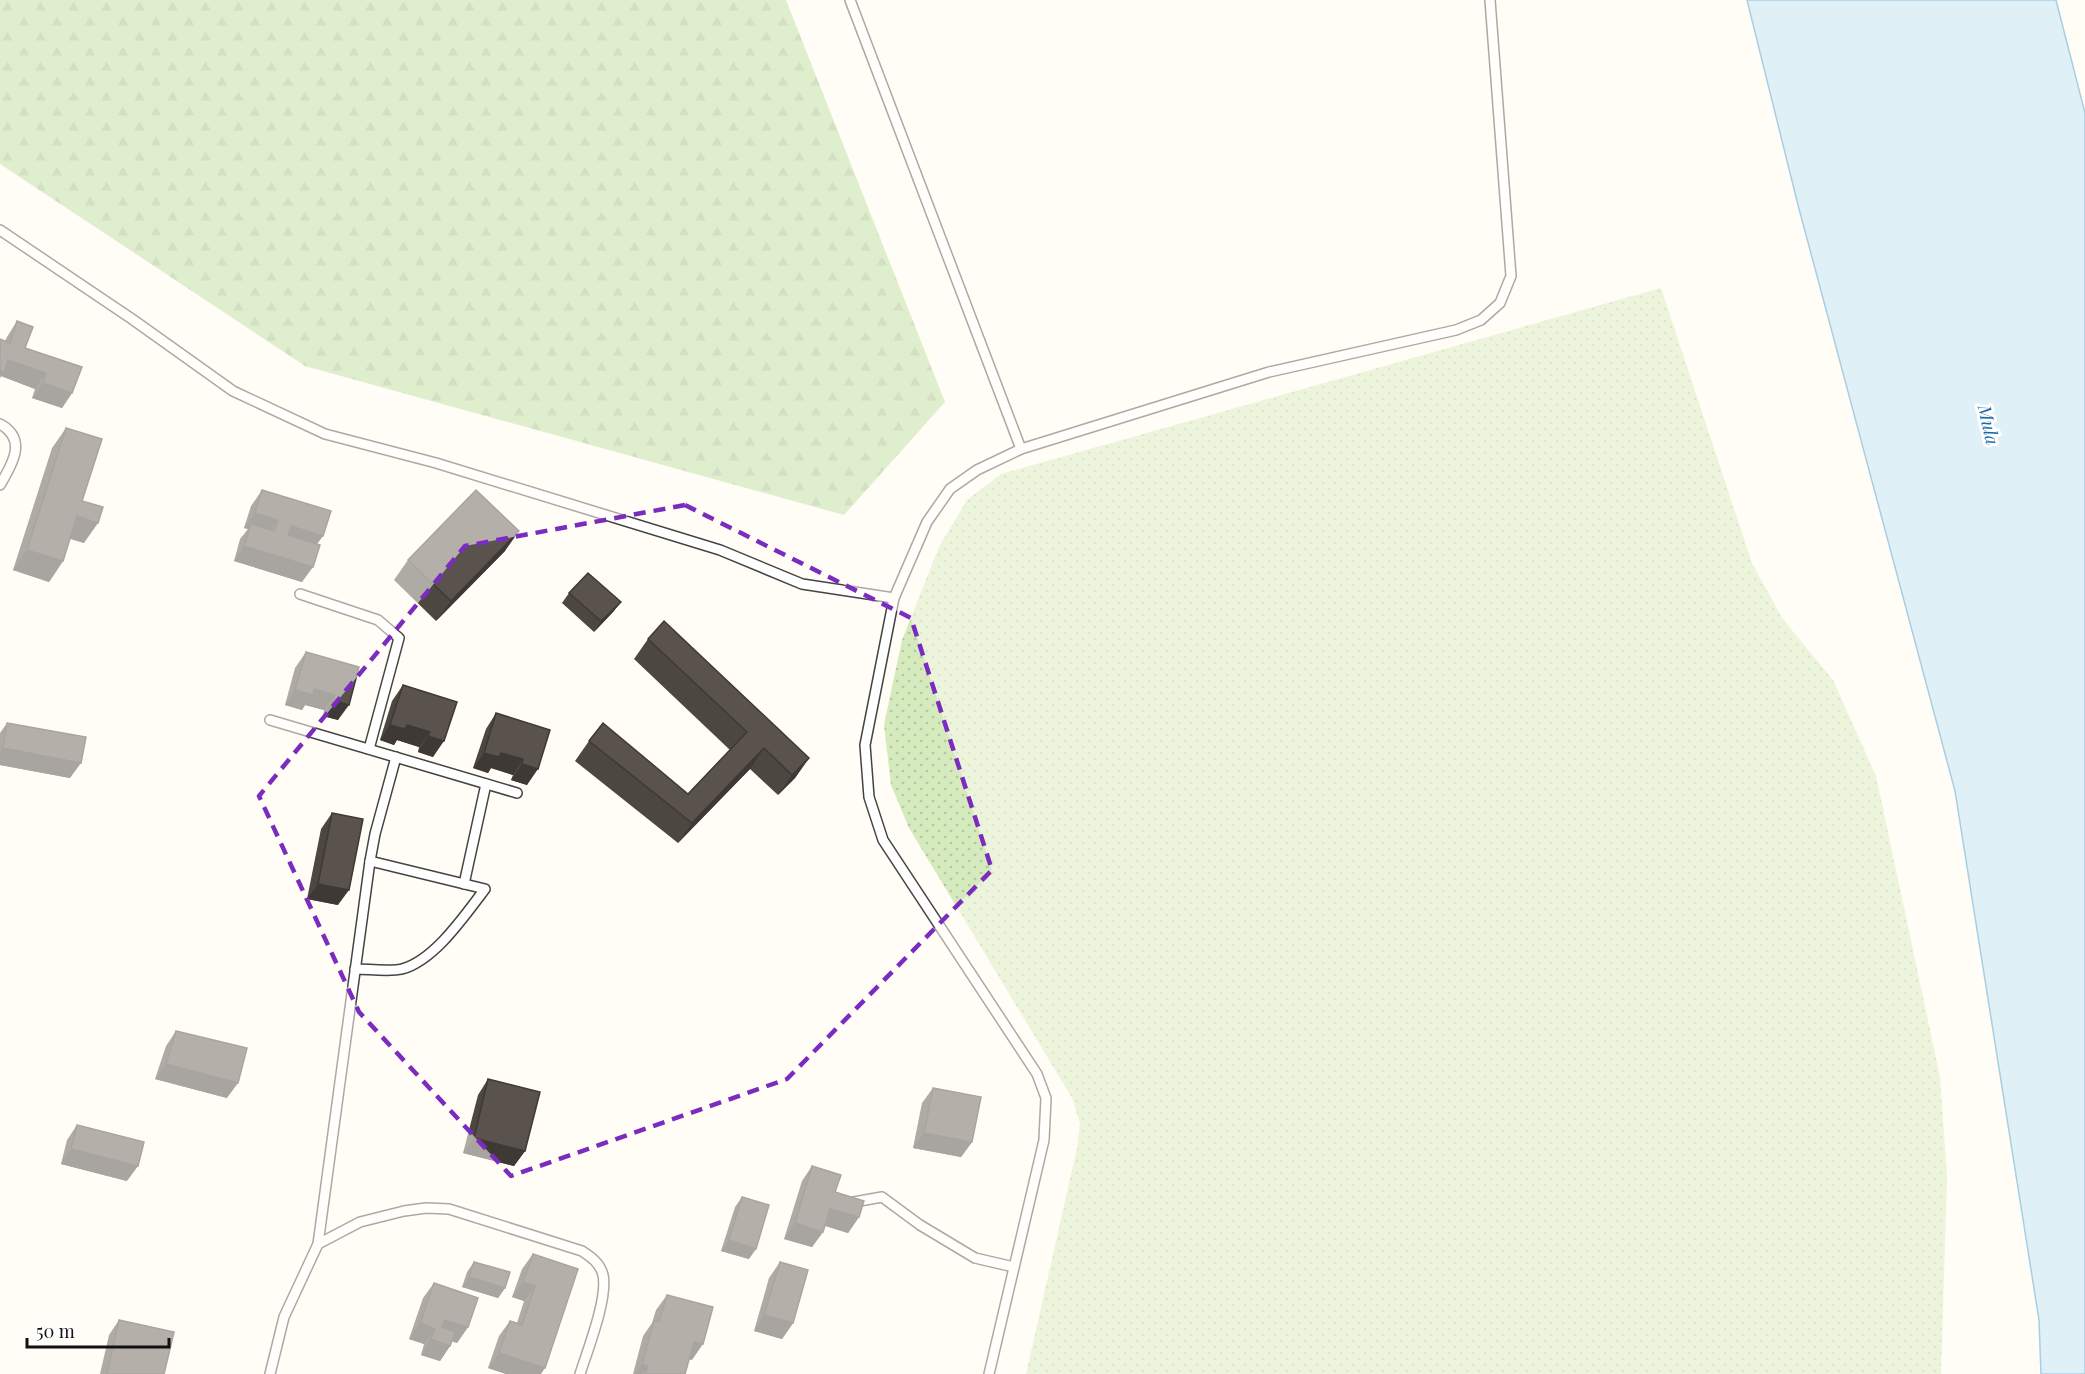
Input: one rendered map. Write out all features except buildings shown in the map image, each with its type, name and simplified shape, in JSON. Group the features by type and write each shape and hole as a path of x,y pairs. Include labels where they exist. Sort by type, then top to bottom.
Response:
{"lane":[{"path":"850,0 1021,448"},
{"path":"989,1374 1044,1140 1046,1098 1037,1074 883,840 869,797 865,745 894,598 927,522 950,489 977,470 1021,448 1269,372 1456,330 1481,320 1500,303 1511,276 1490,0"},
{"path":"0,230 132,319 232,391 325,434 436,463 720,550 802,584 894,598"},
{"path":"0,424 10,429 16,444 15,461 0,485"},
{"path":"300,594 378,620 399,638 369,749"},
{"path":"270,720 517,793"},
{"path":"270,1374 284,1317 318,1244 370,861 396,757"},
{"path":"464,884 486,784"},
{"path":"355,969 402,969 428,955 455,927 485,889 370,861"},
{"path":"845,1204 882,1197 920,1225 975,1258 1014,1267"},
{"path":"318,1244 360,1222 404,1210 426,1208 449,1209 582,1251 594,1259 603,1273 604,1292 580,1374"}],"highlighted area":[{"path":"685,505 911,618 992,870 787,1079 511,1176 359,1012 259,796 465,546"}],"green space":[{"path":"0,0 786,0 945,402 844,515 305,366 0,164"},
{"path":"1661,288 1752,563 1782,618 1833,680 1876,776 1940,1077 1947,1176 1941,1374 1026,1374 1077,1148 1080,1124 1072,1098 909,828 891,785 884,725 902,640 939,547 967,500 1001,474"}],"water":[{"name":"Mula","path":"1747,0 2056,0 2085,113 2085,1374 2041,1374 2039,1320 1955,791 1798,205"}]}
